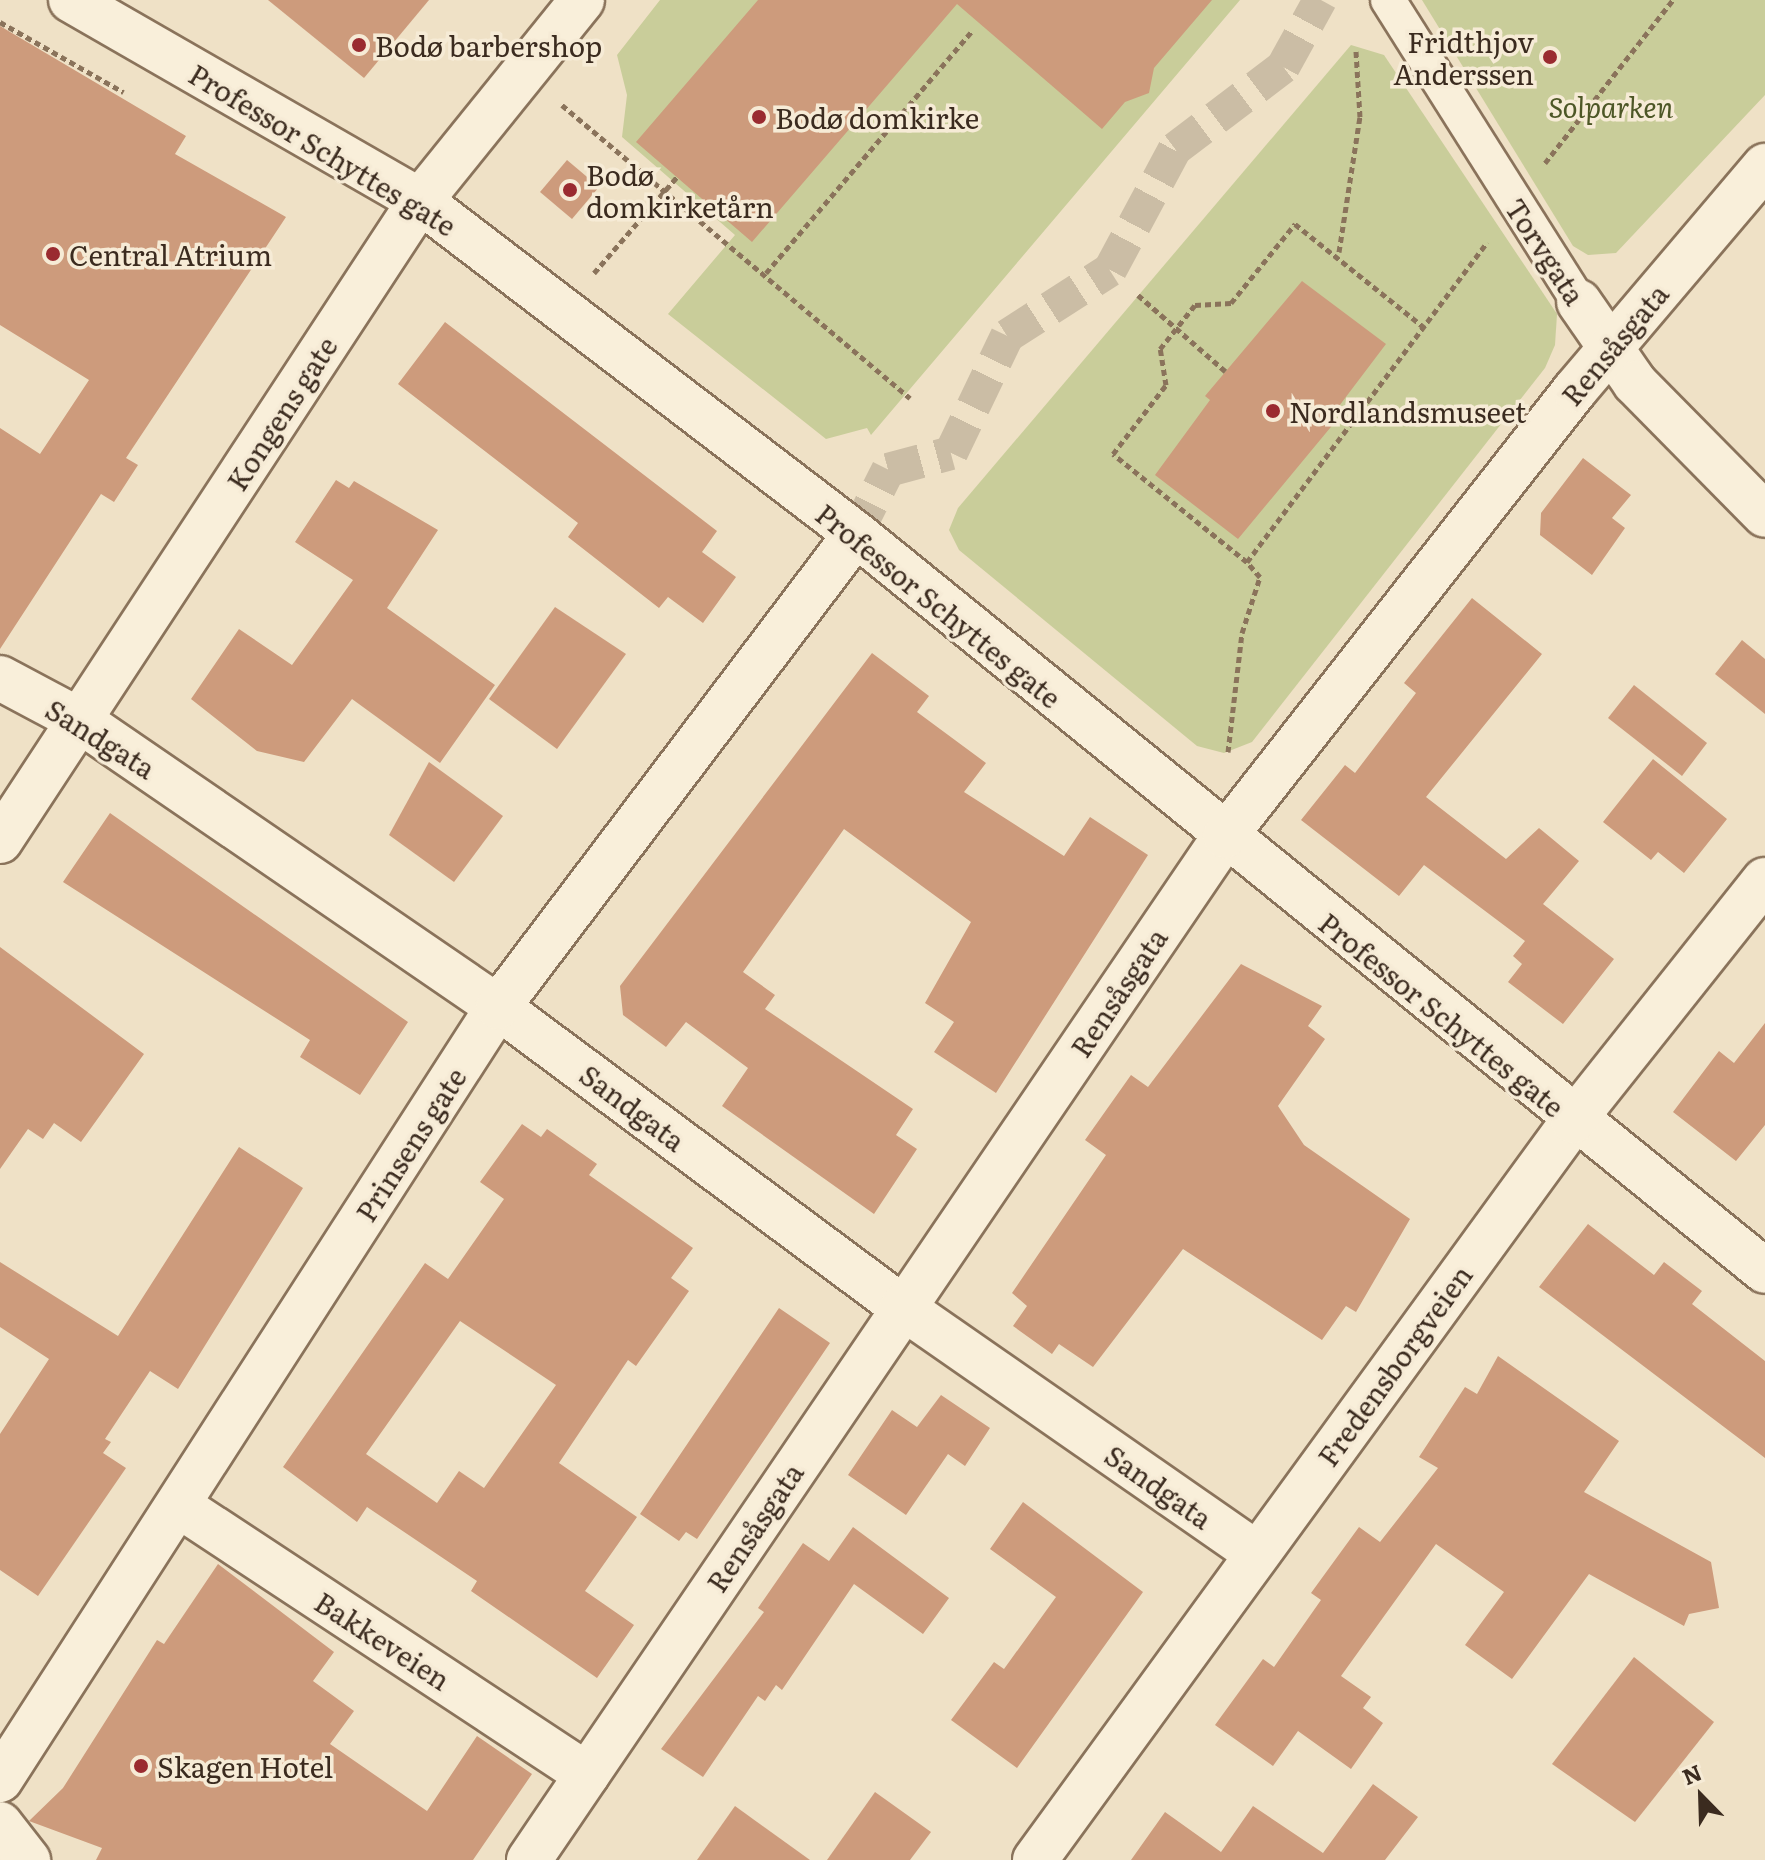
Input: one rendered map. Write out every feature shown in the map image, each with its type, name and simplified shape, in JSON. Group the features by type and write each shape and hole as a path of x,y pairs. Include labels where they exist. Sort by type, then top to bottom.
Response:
{"street":[{"name":"Professor Schyttes gate","path":"71,0 420,201 856,534 1573,1121 1765,1271"},
{"name":"Kongens gate","path":"0,841 420,201 582,0"},
{"name":"Torvgata","path":"1388,0 1609,348 1712,467 1765,515"},
{"name":"Rensåsgata","path":"529,1860 1225,836 1609,348 1765,166"},
{"name":"Prinsens gate","path":"0,1780 498,1007 856,534"},
{"name":"Sandgata","path":"0,678 79,720 498,1007 902,1307 1256,1553"},
{"name":"Fredensborgveien","path":"1035,1860 1573,1121 1765,880"},
{"name":"Bakkeveien","path":"178,1505 587,1775"},
{"path":"0,1824 28,1860"}],"path":[{"path":"1247,562 1425,328 1515,202 1673,0"},
{"path":"766,273 973,30"},
{"path":"1339,252 1360,117 1356,51"},
{"path":"562,104 766,273 910,398"},
{"path":"594,274 677,177"},
{"path":"1227,769 1242,633 1260,577 1247,562 1113,454 1166,385 1160,349 1195,305 1231,303 1295,224 1339,252 1425,328"},
{"path":"1138,295 1225,371"}],"green space":[{"path":"660,0 1240,0 871,435 867,428 826,439 668,314 735,235 622,137 627,95 617,55"},
{"name":"Solparken","path":"1422,0 1765,0 1765,95 1616,253 1588,255 1573,246"},
{"path":"1351,45 1384,55 1557,314 1555,345 1545,368 1252,742 1224,753 1197,746 959,550 949,530 958,508"}],"building":[{"path":"268,0 429,0 364,78"},
{"name":"Bodø domkirke","path":"758,0 1212,0 1154,68 1149,93 1125,102 1102,129 957,4 752,242 636,142"},
{"path":"0,26 186,136 175,154 286,217 126,458 138,465 114,502 101,494 0,649 0,428 40,454 89,380 0,325"},
{"path":"567,160 599,187 572,219 540,192"},
{"name":"Nordlandsmuseet","path":"1302,281 1386,344 1330,418 1335,422 1238,539 1155,475 1210,400 1205,396"},
{"path":"445,322 717,531 702,552 736,577 703,623 668,597 659,608 568,537 578,523 398,384"},
{"path":"1583,458 1631,495 1612,518 1625,528 1592,575 1540,535 1541,513"},
{"path":"336,480 349,488 354,481 438,530 387,608 495,685 440,763 352,699 304,762 257,751 191,699 239,629 292,665 353,580 295,542"},
{"path":"1472,598 1542,654 1426,797 1506,859 1539,828 1579,861 1543,904 1614,959 1563,1024 1508,982 1522,964 1513,956 1525,941 1424,865 1399,896 1301,820 1345,765 1355,773 1416,693 1404,683"},
{"path":"555,607 626,654 557,749 489,699"},
{"path":"1742,640 1765,659 1765,714 1715,674"},
{"path":"872,653 929,696 917,712 986,763 964,792 1064,856 1090,817 1148,855 996,1093 934,1052 954,1022 925,1003 971,922 844,829 743,972 775,995 765,1009 913,1109 896,1135 917,1149 874,1214 722,1106 748,1068 686,1022 666,1047 623,1015 620,986"},
{"path":"1634,685 1707,743 1682,776 1608,718"},
{"path":"1653,759 1727,819 1684,873 1658,852 1651,860 1603,822"},
{"path":"429,762 503,816 454,882 389,835"},
{"path":"110,813 408,1022 360,1095 300,1057 310,1040 63,882"},
{"path":"0,947 144,1054 81,1142 54,1123 43,1139 28,1129 0,1169"},
{"path":"1241,964 1322,1006 1308,1026 1325,1039 1278,1106 1304,1145 1410,1219 1356,1312 1346,1306 1322,1340 1183,1249 1093,1367 1059,1344 1052,1354 1013,1326 1027,1306 1012,1293 1106,1155 1085,1140 1131,1075 1148,1087"},
{"path":"1765,1023 1765,1125 1736,1161 1673,1112 1719,1051 1734,1063"},
{"path":"522,1124 541,1137 547,1129 597,1164 589,1175 693,1248 671,1278 689,1291 636,1366 628,1360 559,1463 637,1517 585,1591 634,1625 597,1678 471,1591 477,1581 367,1507 357,1522 283,1467 425,1263 448,1279 504,1199 480,1182","holes":["460,1321 556,1385 484,1488 459,1471 437,1503 366,1454"]},
{"path":"239,1147 303,1188 178,1389 150,1371 105,1439 111,1442 103,1453 126,1468 38,1596 0,1570 0,1434 49,1359 0,1327 0,1262 118,1336"},
{"path":"1588,1224 1654,1275 1664,1262 1702,1291 1692,1304 1765,1361 1765,1458 1539,1287"},
{"path":"779,1308 830,1343 697,1539 686,1532 679,1541 640,1514"},
{"path":"1498,1356 1619,1441 1584,1492 1711,1562 1719,1608 1689,1614 1684,1626 1589,1574 1512,1679 1465,1645 1504,1592 1436,1544 1341,1676 1371,1697 1363,1708 1383,1723 1351,1769 1298,1731 1273,1766 1215,1725 1263,1659 1274,1667 1321,1600 1311,1593 1359,1527 1380,1542 1438,1468 1419,1457 1465,1387 1477,1394"},
{"path":"941,1395 990,1428 965,1466 948,1454 906,1515 848,1475 892,1410 917,1427"},
{"path":"1023,1502 1143,1592 1017,1768 951,1720 994,1662 1004,1669 1056,1597 990,1549"},
{"path":"853,1527 949,1598 923,1634 854,1584 782,1690 776,1685 765,1701 758,1696 703,1777 661,1749 764,1612 758,1608 803,1543 829,1561"},
{"path":"218,1564 334,1652 313,1681 354,1711 330,1744 427,1811 477,1736 532,1774 473,1860 96,1860 102,1848 29,1821 63,1788 157,1640 164,1644"},
{"path":"1634,1657 1714,1722 1635,1822 1552,1764"},
{"path":"1373,1784 1418,1817 1385,1860 1131,1860 1165,1812 1221,1852 1253,1806 1323,1853"},
{"path":"875,1792 931,1832 910,1860 827,1860"},
{"path":"735,1806 810,1860 697,1860"}],"tunnel":[{"path":"856,534 888,470 951,453 1007,336 1110,270 1175,149 1283,67 1320,0"}],"place":[{"name":"Bodø barbershop","path":"359,45"},
{"name":"Fridthjov Anderssen","path":"1550,57"},
{"name":"Bodø domkirke","path":"759,117"},
{"name":"Bodø domkirketårn","path":"570,190"},
{"name":"Central Atrium","path":"53,254"},
{"name":"Nordlandsmuseet","path":"1273,411"},
{"name":"Skagen Hotel","path":"141,1766"}]}
